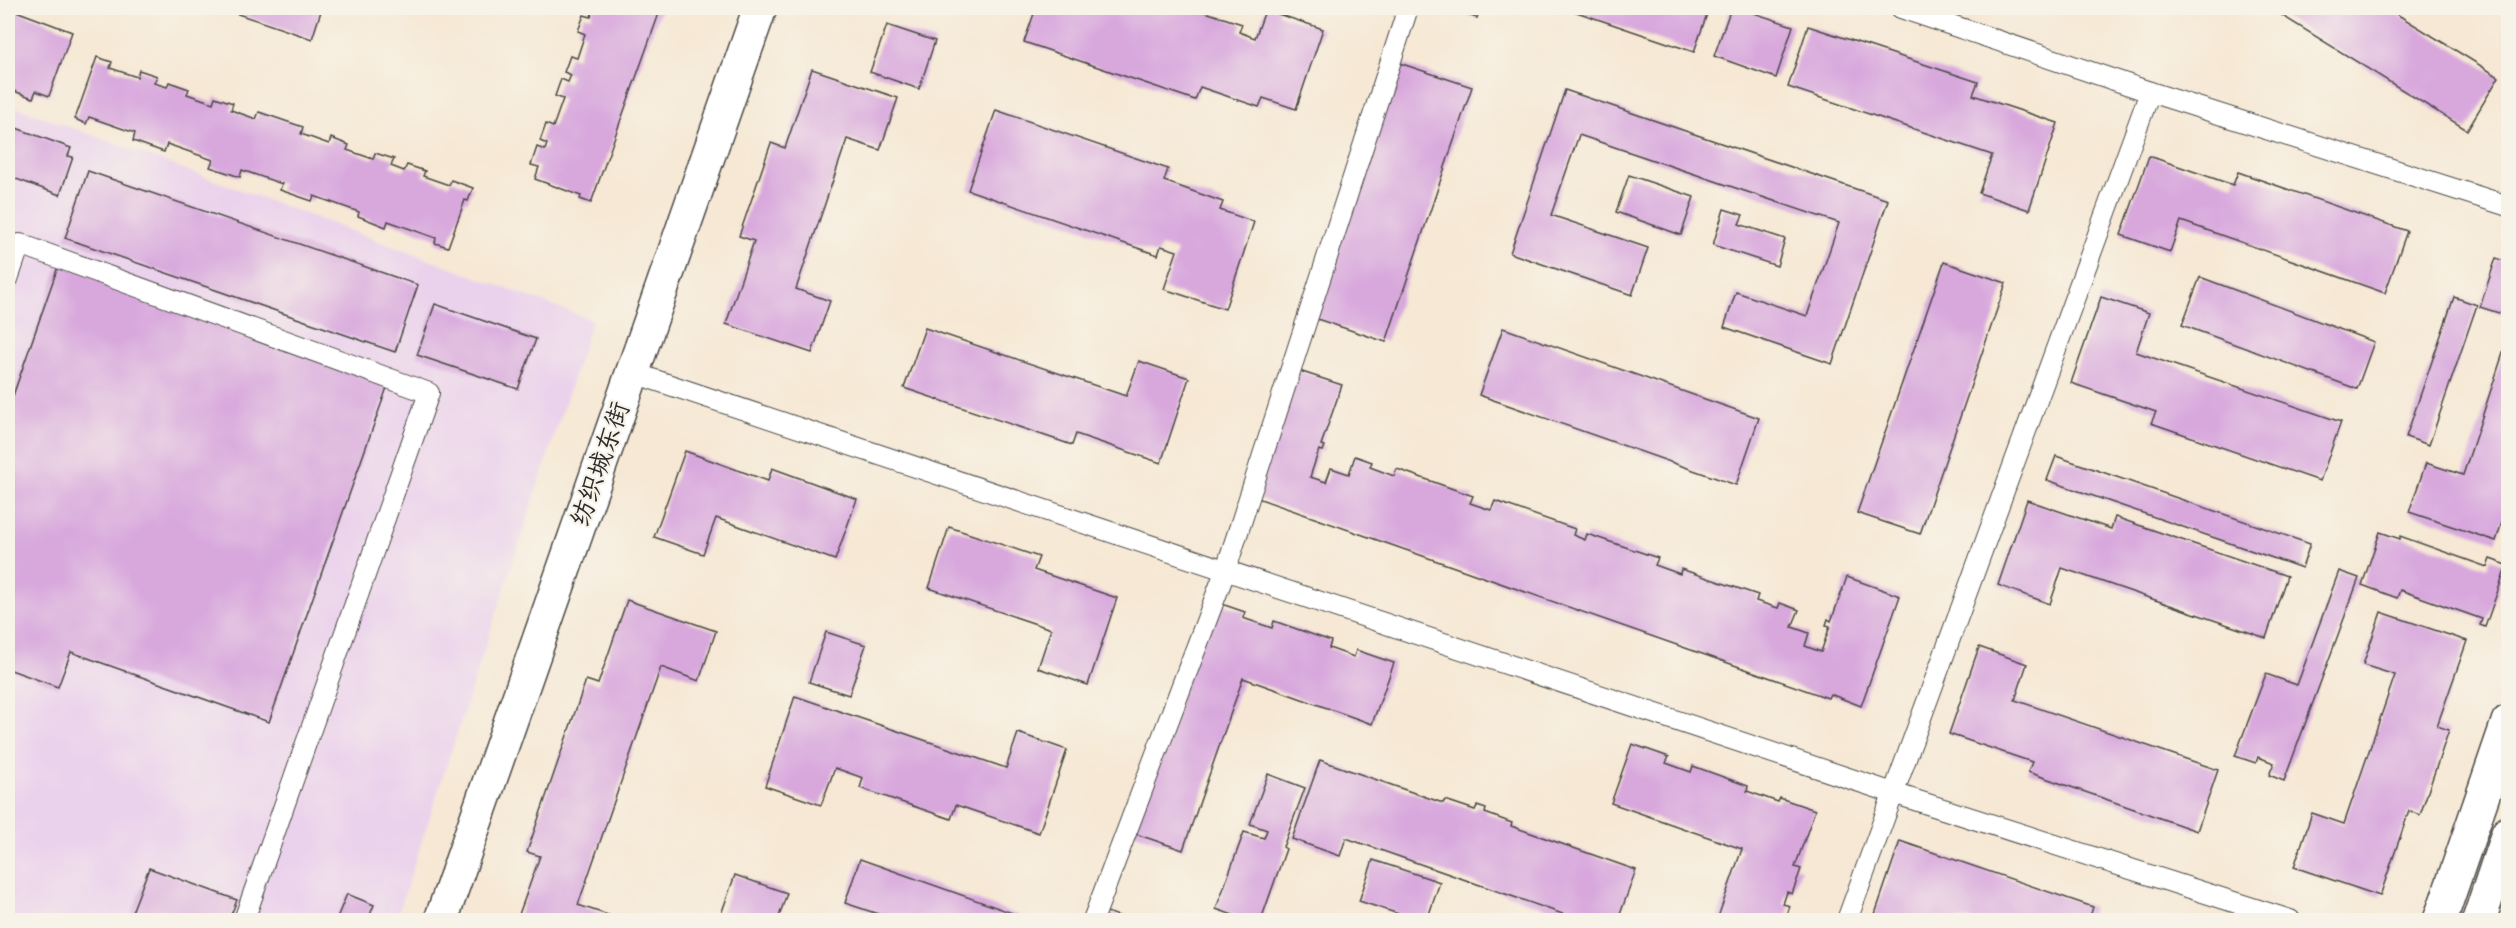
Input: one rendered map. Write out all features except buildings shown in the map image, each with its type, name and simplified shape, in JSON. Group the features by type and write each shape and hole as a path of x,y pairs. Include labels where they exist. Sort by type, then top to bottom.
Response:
{"street":[{"name":"纺织城东街","path":"441,921 760,8"},
{"path":"2440,921 2508,722"},
{"path":"2479,921 2508,833"}],"lane":[{"path":"1093,921 1226,569 1408,8"},
{"path":"1901,8 2150,92 2508,206"},
{"path":"1847,921 2150,92"},
{"path":"8,279 20,244 429,393 244,921"},
{"path":"632,372 1893,793 2290,921"}],"shaded area":[{"path":"8,104 592,320 396,920 8,920"}]}
